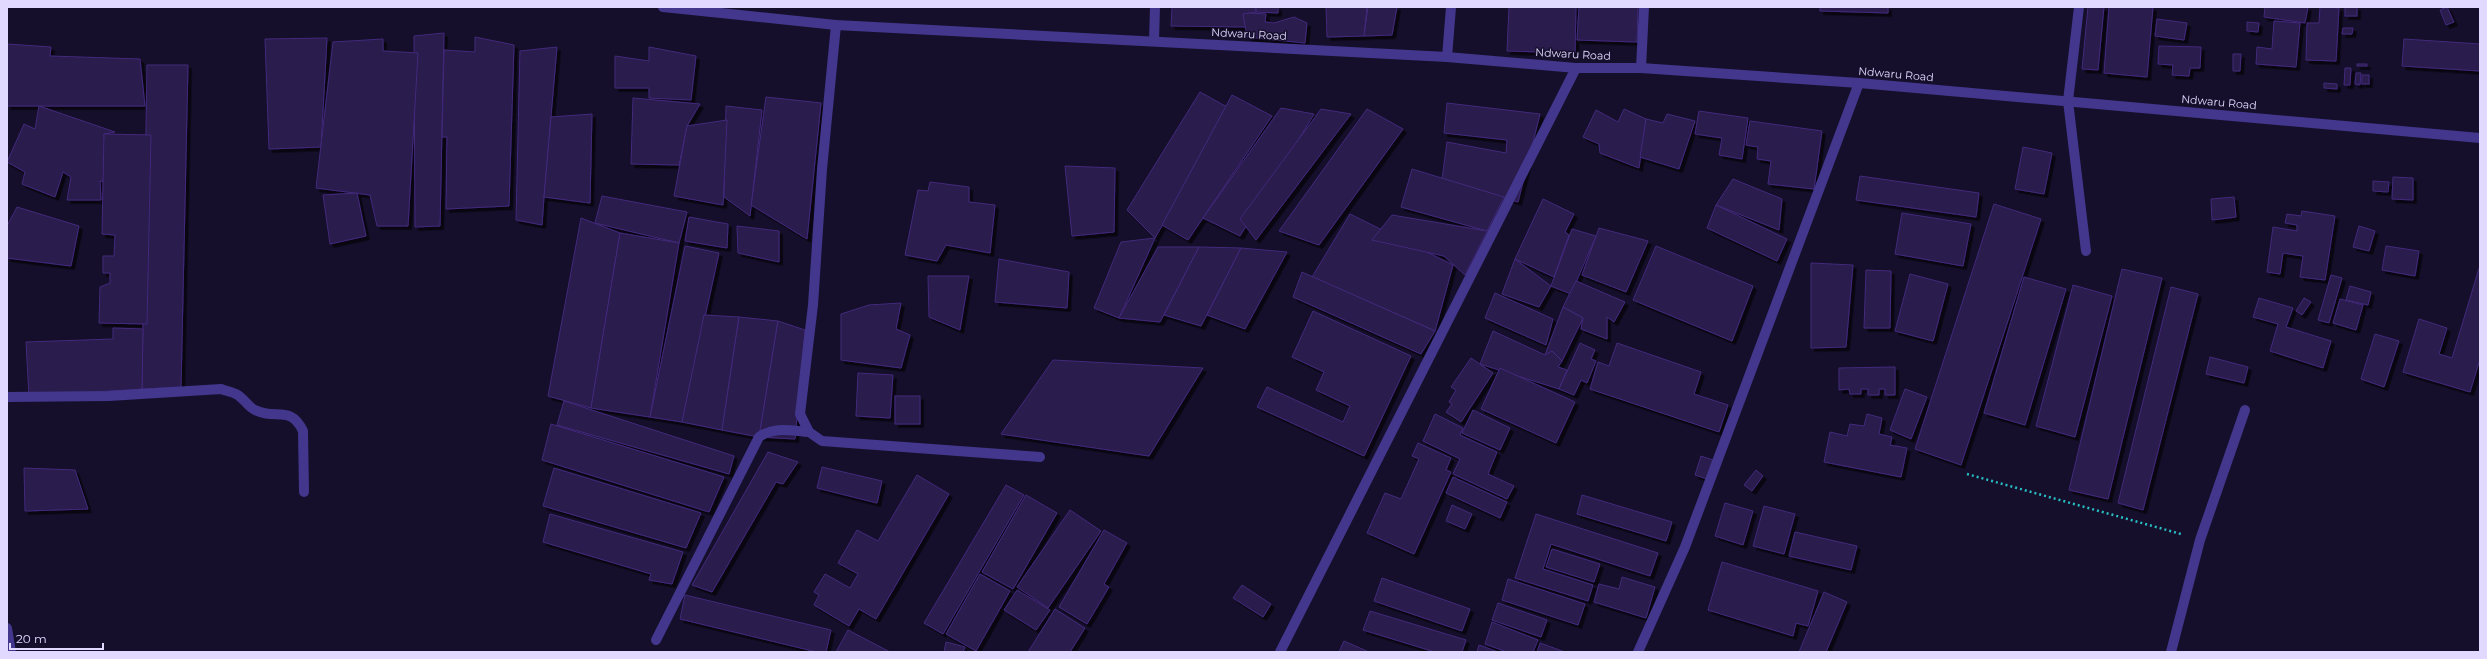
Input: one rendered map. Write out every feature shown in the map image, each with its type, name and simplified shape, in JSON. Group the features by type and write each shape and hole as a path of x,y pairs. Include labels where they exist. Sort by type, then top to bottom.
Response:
{"street":[{"name":"Ndwaru Road","path":"663,7 769,12 836,25 1154,40 1447,57 1576,68 1641,68 1859,83 2480,138"},
{"path":"1154,40 1155,7"},
{"path":"1447,57 1451,7"},
{"path":"1641,68 1644,7"},
{"path":"2079,7 2068,101 2086,251"},
{"path":"836,25 822,169 813,305 801,388 800,414 809,432 822,441 1040,457"},
{"path":"1280,652 1576,68"},
{"path":"1638,652 1685,547 1859,83"},
{"path":"7,397 109,396 222,389 238,394 256,411 287,415 295,418 299,422 303,431 304,492"},
{"path":"2171,652 2200,540 2245,410"},
{"path":"656,640 759,437 767,431 776,429 809,432"},
{"path":"7,628 11,652"}],"path":[{"path":"1967,474 2200,540"}],"building":[{"path":"1172,7 1256,7 1256,12 1243,14 1246,27 1171,26"},
{"path":"1256,7 1278,7 1278,13 1256,12"},
{"path":"1326,7 1367,7 1364,36 1327,37"},
{"path":"1368,7 1397,7 1392,35 1364,36"},
{"path":"1509,7 1576,7 1575,53 1507,51"},
{"path":"1579,7 1638,7 1637,42 1577,40"},
{"path":"1820,7 1888,7 1888,13 1820,11"},
{"path":"2088,7 2104,7 2098,70 2082,69"},
{"path":"2109,7 2153,7 2147,77 2104,73"},
{"path":"2265,7 2308,7 2305,23 2264,17"},
{"path":"2320,7 2339,8 2336,61 2306,60 2307,23 2319,23"},
{"path":"2345,7 2357,7 2357,16 2345,16"},
{"path":"2447,7 2454,22 2446,25 2440,10"},
{"path":"1243,14 1266,14 1265,22 1274,23 1294,17 1307,23 1305,43 1247,37"},
{"path":"2157,19 2187,23 2184,40 2155,36"},
{"path":"2274,21 2300,23 2296,67 2256,64 2257,47 2272,49"},
{"path":"2247,22 2259,23 2258,32 2247,31"},
{"path":"2343,28 2353,28 2352,34 2342,34"},
{"path":"444,33 440,226 415,227 414,36"},
{"path":"475,37 514,45 509,206 446,209 447,137 442,137 444,50 475,52"},
{"path":"327,38 321,147 269,149 265,39"},
{"path":"383,39 383,51 418,53 408,226 377,226 370,195 316,188 333,42"},
{"path":"2404,39 2480,44 2480,71 2402,66"},
{"path":"7,44 51,47 50,56 140,59 145,106 7,106"},
{"path":"2159,46 2201,47 2200,68 2190,68 2189,76 2172,75 2173,65 2158,64"},
{"path":"557,47 542,225 516,220 520,51"},
{"path":"649,47 696,56 691,100 649,98 649,88 615,88 615,56 649,61"},
{"path":"2233,54 2241,54 2240,71 2233,71"},
{"path":"2357,64 2367,64 2367,66 2357,66"},
{"path":"147,65 188,65 181,387 142,389"},
{"path":"2345,68 2351,68 2350,85 2344,85"},
{"path":"2356,73 2361,73 2360,85 2355,84"},
{"path":"2362,75 2369,75 2369,84 2362,84"},
{"path":"2324,83 2337,84 2337,89 2324,88"},
{"path":"1200,92 1229,108 1155,238 1127,210"},
{"path":"1232,95 1272,116 1188,240 1162,225"},
{"path":"766,97 821,103 807,239 751,205"},
{"path":"633,98 700,104 687,126 679,165 631,164"},
{"path":"1447,103 1540,114 1518,202 1442,179 1447,142 1506,153 1507,140 1444,133"},
{"path":"39,106 115,132 104,134 106,159 112,159 110,182 100,181 101,200 67,200 71,177 63,172 55,197 22,184 25,172 7,162 24,124 35,129"},
{"path":"726,106 762,110 750,216 724,197"},
{"path":"1281,108 1314,114 1240,236 1203,218"},
{"path":"1321,109 1351,114 1256,240 1240,219"},
{"path":"1367,109 1403,129 1319,245 1279,231"},
{"path":"1624,109 1646,119 1639,168 1600,153 1599,144 1583,137 1596,110 1618,122"},
{"path":"1699,111 1748,118 1742,159 1719,155 1722,138 1695,134"},
{"path":"592,114 590,203 544,197 551,117"},
{"path":"1667,114 1695,121 1679,169 1640,157 1646,119 1663,123"},
{"path":"727,120 723,205 674,196 687,126"},
{"path":"1750,121 1822,131 1814,189 1768,184 1771,161 1757,159 1758,147 1746,145"},
{"path":"104,134 151,135 147,324 99,323 100,287 110,283 110,273 103,273 103,256 114,256 115,235 102,234"},
{"path":"2023,147 2052,153 2044,194 2015,189"},
{"path":"1065,166 1115,168 1114,232 1072,236"},
{"path":"1412,169 1504,197 1487,231 1401,207"},
{"path":"1860,176 1979,193 1976,217 1856,200"},
{"path":"2393,177 2413,178 2413,200 2392,199"},
{"path":"1733,179 1782,199 1779,230 1716,205"},
{"path":"2373,181 2389,182 2388,192 2373,191"},
{"path":"930,182 969,187 969,202 995,205 990,253 946,245 937,261 905,255 918,190 928,191"},
{"path":"357,193 366,236 330,244 323,195"},
{"path":"602,196 687,212 679,243 595,223"},
{"path":"2234,197 2236,217 2212,220 2211,199"},
{"path":"1543,199 1574,214 1565,232 1569,235 1554,277 1515,259"},
{"path":"1994,204 2041,219 1961,465 1915,449"},
{"path":"1716,205 1787,239 1777,261 1707,228"},
{"path":"17,207 79,226 71,266 7,258 7,226"},
{"path":"2302,211 2335,216 2325,280 2300,277 2303,256 2283,253 2280,274 2267,272 2273,227 2297,231 2297,225 2285,223 2287,214 2301,216"},
{"path":"1902,213 1971,224 1963,266 1895,254"},
{"path":"1350,214 1453,265 1435,331 1312,277"},
{"path":"1392,215 1487,231 1465,275 1444,256 1372,240"},
{"path":"689,217 728,224 727,248 685,241"},
{"path":"581,218 620,233 591,408 548,396"},
{"path":"737,226 779,231 779,262 738,253"},
{"path":"2359,226 2375,231 2369,251 2353,247"},
{"path":"1599,228 1648,241 1626,292 1582,275"},
{"path":"1572,229 1596,236 1571,294 1551,286"},
{"path":"620,233 679,243 650,417 591,408"},
{"path":"1155,238 1119,318 1094,308 1121,242"},
{"path":"685,246 719,253 682,422 650,417"},
{"path":"1656,246 1753,286 1732,341 1633,300"},
{"path":"2386,246 2419,251 2415,276 2382,270"},
{"path":"1158,247 1199,247 1160,322 1119,318"},
{"path":"1199,247 1241,248 1201,326 1164,315"},
{"path":"1241,248 1287,252 1245,329 1207,315"},
{"path":"999,259 1069,272 1067,308 995,302"},
{"path":"1515,259 1551,286 1539,307 1502,294"},
{"path":"1811,263 1853,265 1846,347 1811,348"},
{"path":"2480,265 2480,359 2470,392 2403,372 2419,319 2447,328 2439,354 2452,358"},
{"path":"2122,269 2162,278 2108,499 2069,490"},
{"path":"1866,270 1891,271 1890,328 1864,328"},
{"path":"1302,272 1435,331 1421,354 1293,297"},
{"path":"1910,274 1948,284 1933,341 1895,331"},
{"path":"2331,275 2342,278 2329,323 2318,320"},
{"path":"928,276 969,276 960,330 929,317"},
{"path":"2024,277 2066,289 2025,425 1984,413"},
{"path":"1576,281 1625,302 1614,322 1607,317 1607,339 1581,329 1583,318 1563,307"},
{"path":"2073,285 2112,296 2075,437 2036,426"},
{"path":"2350,286 2371,292 2368,305 2346,300"},
{"path":"2171,287 2198,294 2143,510 2118,503"},
{"path":"1495,293 1553,319 1546,345 1485,318"},
{"path":"2259,298 2293,308 2286,327 2331,341 2323,368 2270,351 2278,324 2253,317"},
{"path":"2304,298 2311,302 2302,315 2296,311"},
{"path":"2340,299 2363,305 2356,330 2333,323"},
{"path":"901,303 896,329 910,335 901,368 841,360 841,314 869,305"},
{"path":"1563,307 1583,318 1562,361 1545,355"},
{"path":"1313,311 1411,356 1364,456 1257,407 1267,387 1343,422 1350,406 1316,390 1324,372 1292,357"},
{"path":"704,315 739,317 722,430 682,422"},
{"path":"739,317 778,321 759,437 722,430"},
{"path":"778,321 805,330 795,439 759,437"},
{"path":"113,328 143,329 142,389 29,396 26,342 113,339"},
{"path":"1493,331 1545,355 1552,351 1562,361 1558,367 1567,370 1559,389 1480,364"},
{"path":"2375,334 2399,341 2384,387 2361,379"},
{"path":"1580,343 1595,350 1591,359 1596,361 1587,383 1581,380 1574,395 1559,389"},
{"path":"1617,343 1701,372 1694,394 1728,405 1719,432 1590,389 1598,362 1609,366"},
{"path":"2210,357 2248,367 2244,383 2206,374"},
{"path":"1471,358 1493,373 1461,422 1446,412 1452,404 1449,402 1456,390 1451,387"},
{"path":"1053,360 1203,368 1149,456 1001,434"},
{"path":"1895,367 1895,395 1885,395 1885,389 1879,389 1879,395 1868,395 1868,389 1861,389 1861,394 1850,394 1849,389 1839,390 1839,368"},
{"path":"1500,368 1575,402 1556,443 1481,409"},
{"path":"858,373 893,375 890,418 856,416"},
{"path":"1905,389 1927,397 1911,439 1890,430"},
{"path":"895,396 920,396 920,424 895,424"},
{"path":"564,401 734,456 729,474 557,425"},
{"path":"1473,410 1510,428 1500,450 1462,433"},
{"path":"1435,414 1463,428 1460,435 1497,452 1488,474 1514,486 1507,499 1453,474 1460,459 1423,441"},
{"path":"1867,414 1882,418 1879,434 1892,437 1890,445 1907,448 1901,477 1824,462 1830,432 1847,436 1850,424 1864,426"},
{"path":"551,424 724,477 709,512 542,460"},
{"path":"1418,443 1451,458 1446,470 1451,472 1414,554 1367,533 1385,493 1401,499 1419,459 1412,456"},
{"path":"768,452 798,462 783,484 776,482 712,592 692,585"},
{"path":"1701,456 1713,460 1707,479 1695,475"},
{"path":"822,467 882,481 877,503 817,488"},
{"path":"24,468 75,470 88,509 25,511"},
{"path":"554,468 701,513 686,548 543,506"},
{"path":"1756,470 1763,476 1752,491 1744,485"},
{"path":"917,475 949,494 876,619 859,609 849,626 814,605 819,595 814,592 825,574 850,588 858,574 838,563 857,530 878,541"},
{"path":"1453,477 1507,502 1500,518 1446,493"},
{"path":"1006,485 1024,495 943,634 924,623"},
{"path":"1026,495 1057,513 1013,589 982,572"},
{"path":"1582,495 1672,522 1666,541 1577,514"},
{"path":"1725,503 1753,511 1743,545 1715,536"},
{"path":"1452,505 1472,514 1465,529 1446,521"},
{"path":"1764,506 1795,514 1784,554 1753,546"},
{"path":"1070,510 1101,531 1048,608 1017,587"},
{"path":"550,514 683,552 672,584 649,580 651,574 543,542"},
{"path":"1536,514 1658,553 1650,576 1551,544 1543,569 1593,585 1588,601 1515,578"},
{"path":"1104,530 1127,543 1104,584 1109,587 1087,624 1059,607"},
{"path":"1795,532 1857,546 1851,570 1789,556"},
{"path":"1552,549 1600,564 1594,582 1546,567"},
{"path":"1722,562 1818,591 1808,626 1796,623 1793,636 1708,610"},
{"path":"980,574 1010,591 976,651 946,634"},
{"path":"1622,577 1655,587 1646,618 1594,602 1599,584 1619,589"},
{"path":"1382,578 1470,609 1462,631 1374,601"},
{"path":"1508,579 1585,604 1578,625 1502,600"},
{"path":"1242,585 1271,604 1263,617 1233,598"},
{"path":"1017,590 1050,610 1036,630 1004,610"},
{"path":"1824,592 1847,602 1826,652 1799,652"},
{"path":"685,595 831,630 826,652 817,652 680,619"},
{"path":"1498,603 1547,620 1541,637 1492,620"},
{"path":"1055,609 1085,628 1070,652 1028,652"},
{"path":"1370,611 1466,640 1462,652 1435,652 1363,630"},
{"path":"1492,622 1538,640 1533,652 1507,652 1485,644"},
{"path":"848,630 890,652 836,652"},
{"path":"1344,641 1369,652 1339,652"},
{"path":"946,642 965,647 963,652 944,652"},
{"path":"1540,643 1565,652 1537,652"},
{"path":"1479,645 1498,652 1477,652"}]}
